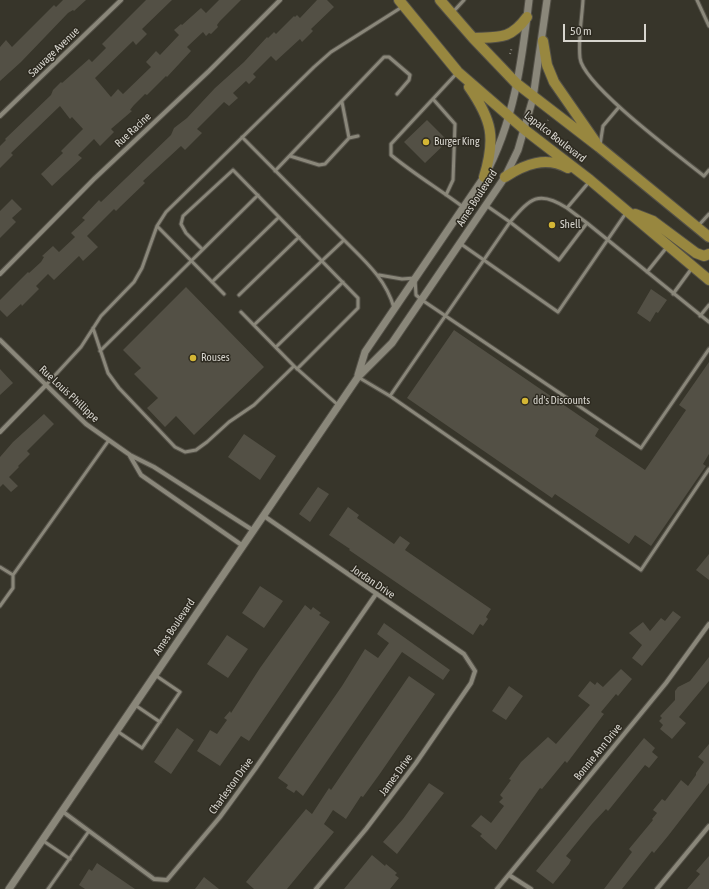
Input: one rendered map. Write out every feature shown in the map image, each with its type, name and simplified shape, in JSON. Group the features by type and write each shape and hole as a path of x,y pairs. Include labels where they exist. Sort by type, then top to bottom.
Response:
{"main road":[{"name":"Lapalco Boulevard","path":"440,0 516,84 599,147 709,238"},
{"name":"Lapalco Boulevard","path":"401,3 458,72 525,130 590,180 709,280"},
{"path":"473,38 508,36 519,28 527,17"},
{"path":"543,41 547,65 554,82 599,147"},
{"path":"458,72 483,107 490,126 492,147 484,177"},
{"path":"505,177 524,165 542,162 564,166 590,180"},
{"path":"628,211 653,221 696,253 704,256 709,254"}],"street":[{"name":"Sauvage Avenue","path":"0,116 121,0"},
{"name":"Rue Racine","path":"0,274 94,179 209,71 280,0"},
{"name":"Ames Boulevard","path":"358,377 365,352 484,177 496,154 510,117 529,0"},
{"name":"Ames Boulevard","path":"11,888 42,840 358,377 392,343 487,206 505,177 525,130 533,98 543,41 547,0"},
{"name":"Rue Louis Phillippe","path":"0,340 86,424 130,455 154,467 254,531"},
{"path":"0,432 46,385"},
{"name":"Rue Louis Phillippe","path":"130,455 141,475 243,546"},
{"name":"Jordan Drive","path":"264,516 464,654 471,663"},
{"name":"Charleston Drive","path":"62,812 154,879 167,880 220,817 376,594"},
{"name":"Bonnie Ann Drive","path":"497,889 666,683 709,624"},
{"name":"James Drive","path":"316,889 366,829 416,763 471,683 475,670 471,663"},
{"path":"657,889 709,826"},
{"path":"508,875 531,889"}],"lane":[{"path":"452,14 464,0"},
{"path":"583,0 580,59 590,78 619,107 704,176 709,170"},
{"path":"696,0 709,26"},
{"path":"46,385 81,347 100,316 134,282 142,268 157,226 166,212 314,66 331,52 401,3"},
{"path":"275,171 384,57 389,57 410,75 409,80 397,94"},
{"path":"458,72 391,144 391,155 413,173 422,177 464,207"},
{"path":"433,99 455,124 453,180 446,195"},
{"path":"342,102 349,138"},
{"path":"599,147 603,126 619,107"},
{"path":"290,156 319,165 325,164 349,138 358,136"},
{"path":"242,137 379,275 391,297 394,308"},
{"path":"93,328 108,373 119,388 175,447 185,452 196,450 229,422 254,405 358,308 358,298 233,170 183,216 181,224 186,233 202,249"},
{"path":"567,208 590,180"},
{"path":"100,351 258,195"},
{"path":"390,396 510,222 526,203 538,198 551,199 567,208 709,322"},
{"path":"487,206 559,260 587,223"},
{"path":"461,244 558,312 606,240 628,211"},
{"path":"697,228 709,214"},
{"path":"212,282 279,217"},
{"path":"157,226 224,294"},
{"path":"239,295 299,237"},
{"path":"254,325 323,262 344,240"},
{"path":"647,272 668,245"},
{"path":"673,294 693,266"},
{"path":"379,275 402,279 415,278 416,294 422,300 641,448 709,349"},
{"path":"276,347 343,282"},
{"path":"700,316 709,304"},
{"path":"241,312 296,367 338,406"},
{"path":"358,377 390,396 641,570 709,470"},
{"path":"0,606 13,588 13,575 109,440"},
{"path":"0,567 13,575"},
{"path":"117,731 142,748 160,722 180,692 155,675"},
{"path":"134,705 160,722"},
{"path":"55,889 50,888 89,831"},
{"path":"42,840 70,859"}],"path":[{"path":"510,54 512,47"},
{"path":"543,127 548,120"}],"building":[{"path":"63,0 86,0 74,11 73,10 68,13 21,62 0,81 0,47 6,40 12,47 54,5 56,7"},
{"path":"146,0 172,0 142,29 147,34 136,45 133,41 95,78 111,97 118,89 123,94 151,67 146,62 156,51 160,55 179,35 174,30 201,8 206,13 219,0 241,0 220,21 217,25 218,27 211,34 209,33 206,36 203,32 187,47 191,51 167,77 166,76 147,95 145,94 130,110 132,111 111,129 114,132 100,146 94,139 78,155 82,158 52,186 41,174 63,153 61,151 83,129 72,117 70,119 60,106 11,153 13,155 0,168 0,146 6,140 5,139 51,95 53,90 61,82 62,83 89,59 92,62 106,48 102,44"},
{"path":"317,0 327,0 334,7 311,29 313,31 302,42 300,39 276,61 271,56 253,74 256,77 249,84 246,81 233,93 238,98 229,106 224,102 197,129 202,133 185,150 181,146 143,181 145,183 116,211 114,209 87,236 98,247 83,261 79,256 54,280 48,274 36,286 39,289 22,306 21,304 7,317 0,310 0,300 28,272 29,273 41,262 44,257 42,256 53,246 59,252 75,237 71,233 85,220 82,218 99,200 101,202 171,135 174,128 187,118 215,88 244,62 267,37 268,38 274,32 276,34 294,16 295,17 297,15 300,18"},
{"name":"Burger King","path":"427,120 448,141 425,163 404,142"},
{"path":"12,199 22,209 12,218 16,222 0,238 0,211"},
{"name":"Rouses","path":"186,287 264,367 194,435 176,416 165,427 147,408 158,398 134,374 141,368 123,350"},
{"path":"651,289 667,300 658,313 656,312 650,322 637,313"},
{"path":"454,330 599,429 595,436 645,470 686,410 679,405 709,362 709,454 703,464 706,466 651,546 635,535 629,544 555,494 552,498 407,398"},
{"path":"0,369 13,383 0,395"},
{"path":"44,414 54,424 27,451 30,454 9,477 18,486 11,492 3,484 0,487 0,457 13,442"},
{"path":"244,434 276,456 260,480 228,457"},
{"path":"318,487 329,494 310,522 299,514"},
{"path":"348,507 359,515 357,518 394,544 400,536 410,543 405,550 491,609 486,617 488,619 483,626 480,624 473,635 329,535"},
{"path":"709,554 709,580 696,570"},
{"path":"260,586 283,601 264,628 242,613"},
{"path":"305,605 311,610 313,607 321,613 319,615 330,622 249,741 241,736 220,766 197,751 210,730 217,734 227,720 224,718 230,711 231,713 260,668"},
{"path":"673,611 681,617 642,666 632,658 642,645 629,633 643,622 650,631 661,618 665,621"},
{"path":"384,623 450,670 443,680 402,652 303,796 296,790 294,793 286,788 288,785 278,778 342,686 365,649 378,658 389,643 377,634"},
{"path":"227,635 248,649 228,678 207,664"},
{"path":"709,657 709,681 679,717 686,723 672,739 660,729 663,725 659,721 662,718 660,716 675,700 675,691 678,687 690,681"},
{"path":"621,669 632,679 618,696 616,694 601,712 604,714 567,763 565,761 542,789 540,788 496,850 480,836 482,834 471,826 481,815 491,823 504,806 499,802 503,798 500,795 511,780 509,779 521,762 548,737 556,744 590,705 578,696 590,681 595,685 597,682 603,687"},
{"path":"409,676 435,694 363,797 361,796 346,819 333,810 324,824 334,832 287,889 254,889 246,882 306,809 312,814 329,788 331,790"},
{"path":"509,686 523,696 506,720 492,711"},
{"path":"177,728 194,740 171,774 154,762"},
{"path":"644,738 655,748 652,752 658,757 649,768 645,765 608,811 606,809 592,824 566,856 571,860 553,884 536,871"},
{"path":"709,744 709,783 668,836 654,853 652,851 622,889 604,889 632,852 629,849 653,820 652,819 657,813 653,810 662,799 665,801 681,780 688,786 696,775 704,762 698,757"},
{"path":"429,783 444,793 397,854 383,842 403,819"},
{"path":"372,855 385,866 386,864 397,873 395,875 399,878 390,889 344,889"},
{"path":"709,856 709,889 687,889 700,874 696,871"},
{"path":"97,863 135,889 85,889 79,885 89,869 92,871"},
{"path":"204,877 219,889 195,889"}],"place":[{"name":"Burger King","path":"426,142"},
{"name":"Shell","path":"552,225"},
{"name":"Rouses","path":"193,358"},
{"name":"dd's Discounts","path":"525,401"}]}
